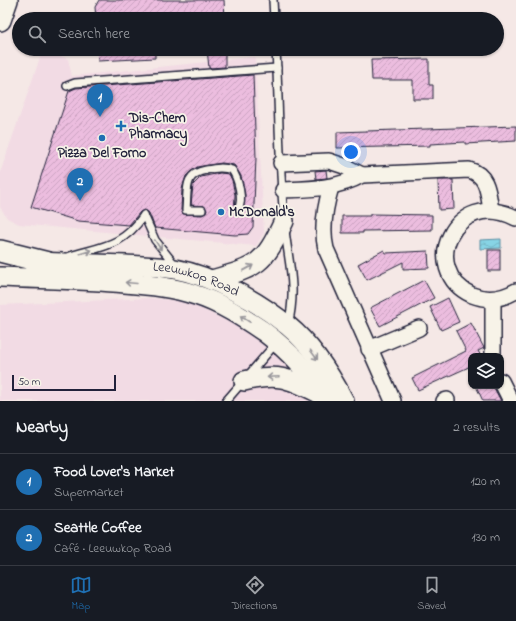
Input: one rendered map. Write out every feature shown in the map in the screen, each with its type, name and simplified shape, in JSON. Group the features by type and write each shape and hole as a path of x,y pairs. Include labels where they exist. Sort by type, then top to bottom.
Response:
{"main road":[{"path":"0,20 7,0"},
{"path":"0,251 48,263"}],"street":[{"path":"281,163 329,161 344,166 362,175"},
{"path":"283,190 331,187 348,182 362,175 469,170 476,172 485,182 491,210"},
{"path":"331,187 323,230 326,249 393,401"},
{"path":"516,218 504,212 491,210 477,212 464,218 454,229 448,241 446,256 448,270 455,282 466,292 479,298 493,299 505,297 516,291"},
{"path":"212,280 241,272 267,255 284,221"},
{"name":"Leeuwkop Road","path":"0,262 151,266 180,270 212,280 263,309 282,334 323,398"},
{"name":"Leeuwkop Road","path":"0,277 90,280 169,288 196,295 223,306 245,319 282,334 309,348 322,365 344,401"},
{"path":"493,299 493,353"},
{"path":"370,349 419,328"},
{"path":"244,381 280,376 295,381 323,398"},
{"path":"504,386 511,401"}],"lane":[{"path":"273,0 274,12"},
{"path":"226,401 282,334 293,297 292,274 284,221 276,56"},
{"path":"67,86 74,83 277,68"},
{"path":"202,210 186,210 190,178 195,172 216,168 232,170 236,175 240,204 238,209"},
{"path":"48,263 116,243 134,229 144,215 155,240 169,259 180,270"}],"shaded area":[{"path":"41,56 60,56 68,59 72,76 255,57 264,233 256,246 19,224 7,218 0,207 0,173"},
{"path":"149,298 186,301 241,328 287,363 309,401 0,401 0,305"}],"water":[{"path":"501,239 501,248 480,249 480,240"}],"building":[{"path":"99,0 224,0 225,12 95,12 95,7"},
{"path":"98,56 155,56 155,58 98,61"},
{"path":"208,56 225,56 225,67 209,68"},
{"path":"429,59 429,85 433,85 433,99 413,99 413,80 372,80 371,60"},
{"path":"253,75 256,158 253,227 248,234 235,235 155,228 149,213 145,210 140,212 129,225 78,221 31,207 69,91 76,88","holes":["222,163 234,165 241,176 245,195 242,211 238,214 234,212 235,195 232,180 229,174 220,173 201,177 193,185 191,205 204,206 207,210 206,213 202,215 183,214 181,210 182,189 186,176 197,167"]},
{"path":"516,126 516,141 465,144 465,142 430,144 430,146 337,148 337,132"},
{"path":"326,170 327,178 316,179 315,171"},
{"path":"438,180 453,180 454,209 439,210"},
{"path":"370,214 432,215 432,230 363,231 363,233 342,233 342,216 370,216"},
{"path":"384,250 386,253 428,251 429,268 403,269 403,262 367,280 358,264"},
{"path":"488,250 500,250 500,271 488,271"},
{"path":"424,280 434,298 380,326 370,308"},
{"path":"448,298 459,322 441,330 430,307"},
{"path":"471,323 484,348 478,351 479,353 468,353 468,367 418,390 412,378 466,351 456,331"},
{"path":"477,389 495,389 501,401 483,401"}],"place":[{"name":"Food Lover's Market","path":"100,117"},
{"name":"Dis-Chem Pharmacy","path":"121,126"},
{"name":"Pizza Del Forno","path":"102,138"},
{"name":"Seattle Coffee","path":"80,201"},
{"name":"McDonald's","path":"221,212"}]}
